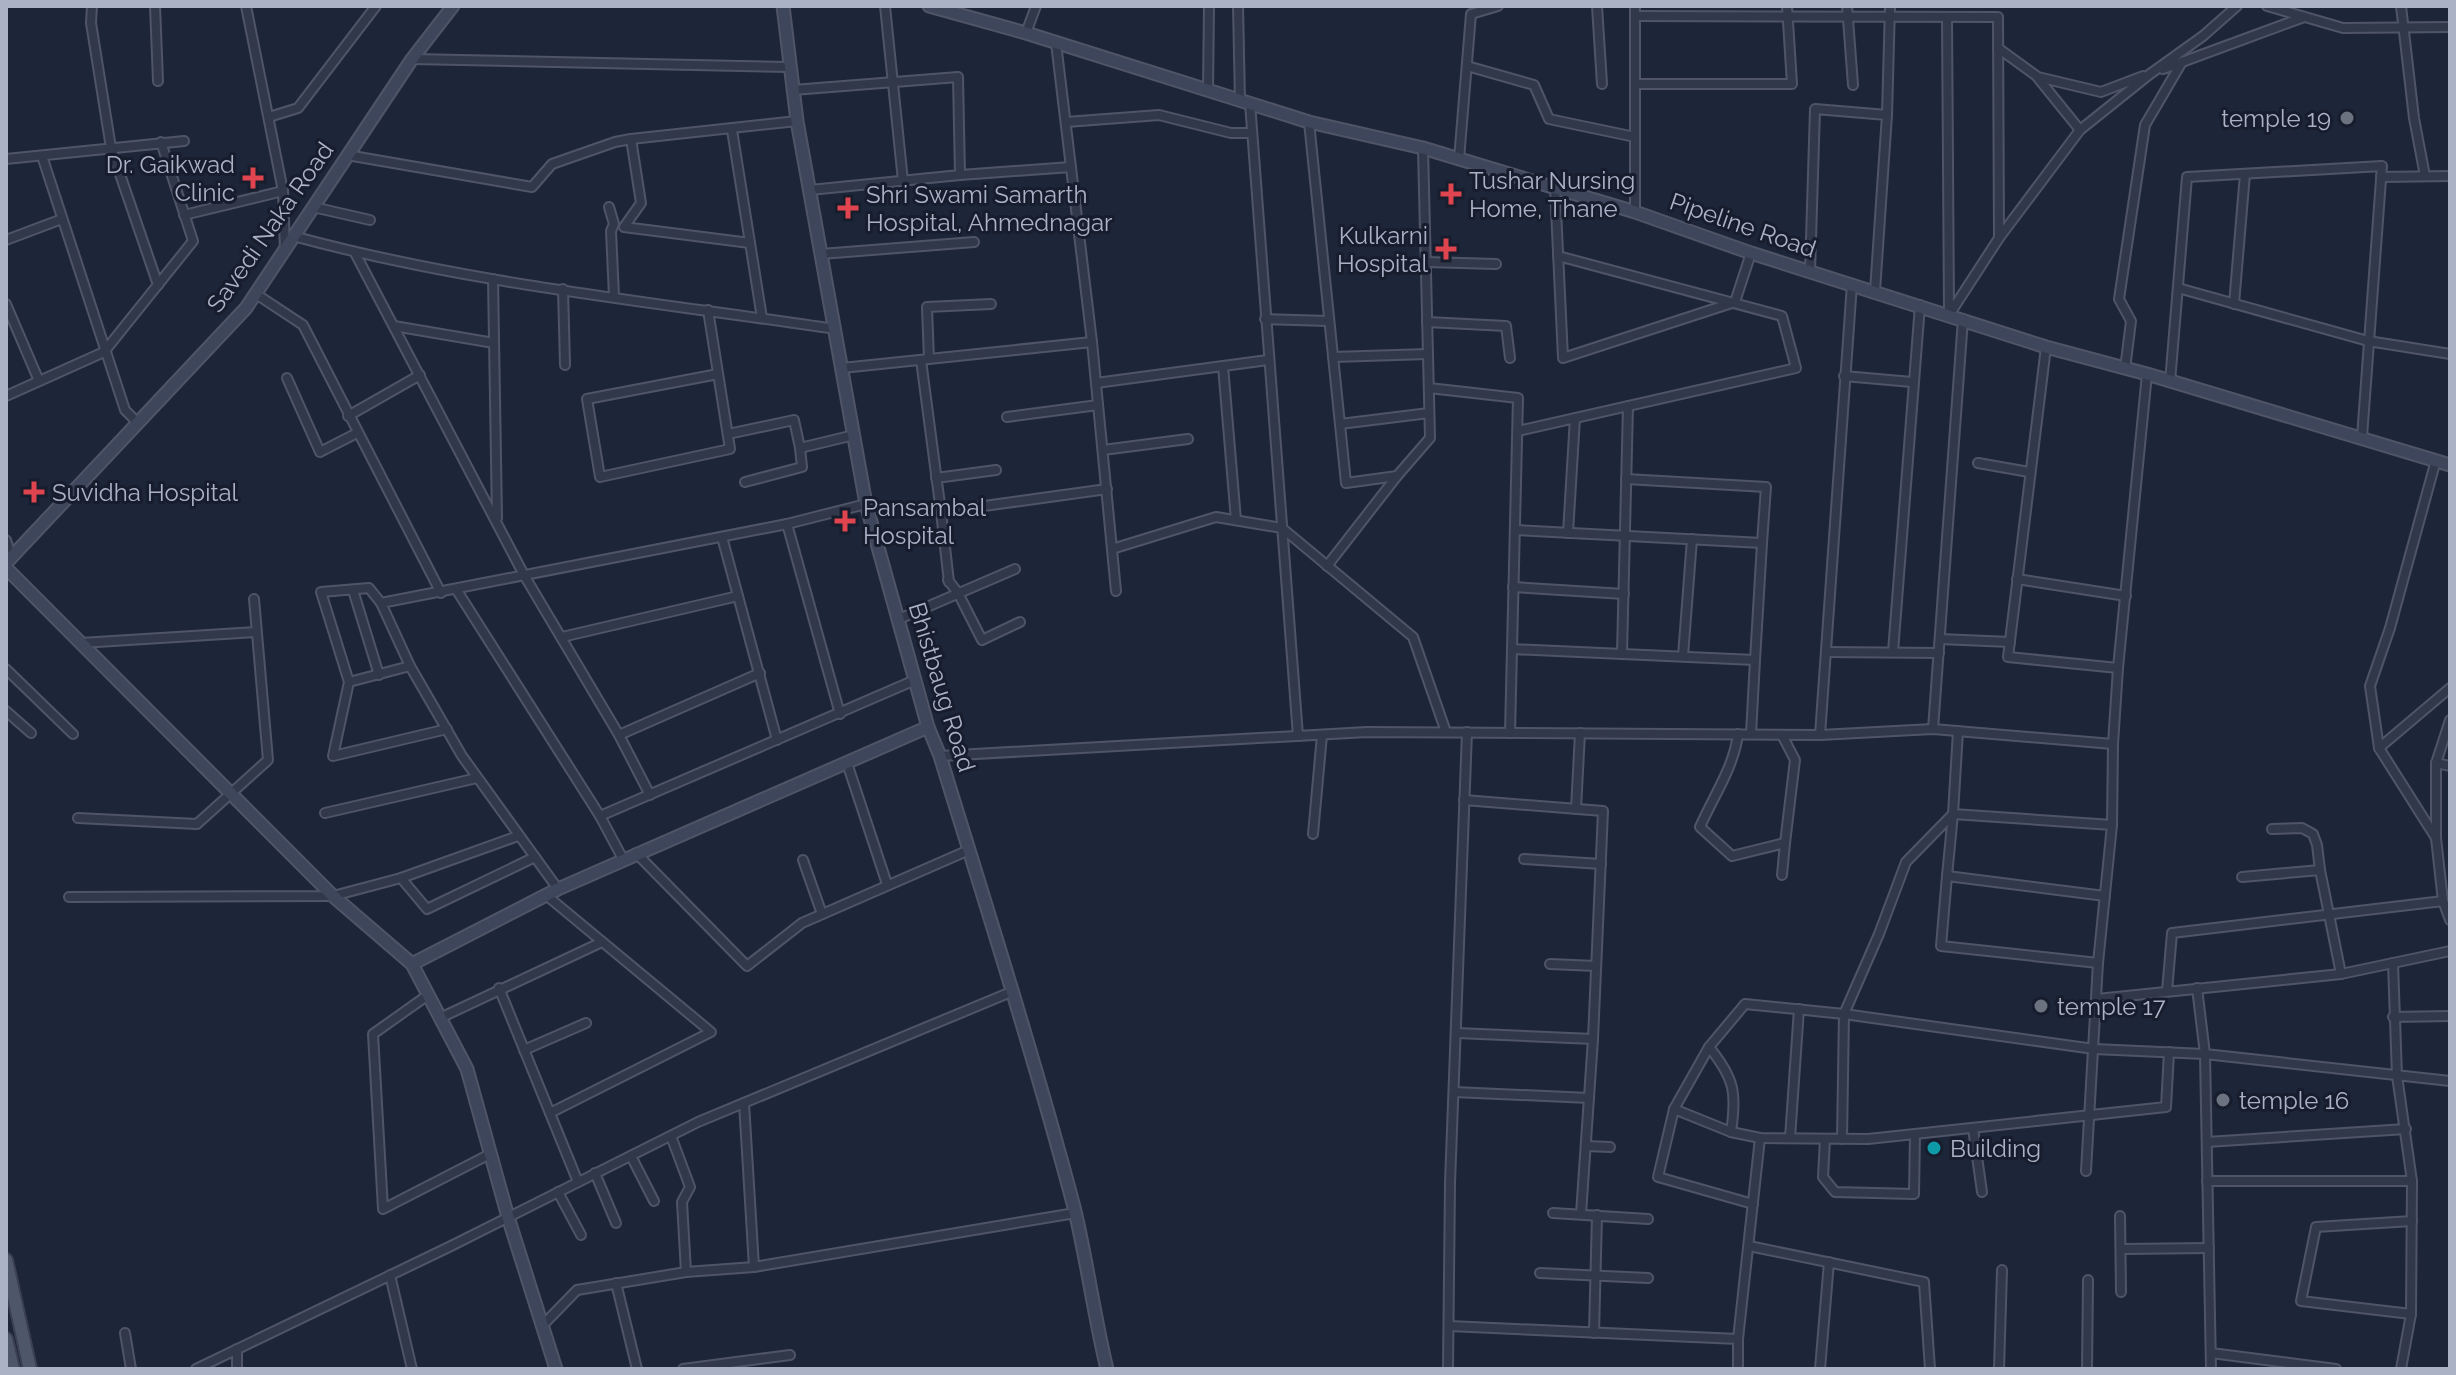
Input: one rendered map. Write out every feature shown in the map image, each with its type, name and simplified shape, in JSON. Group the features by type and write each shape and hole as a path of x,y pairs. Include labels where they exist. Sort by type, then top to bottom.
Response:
{"main road":[{"path":"6,1260 10,1296 30,1369"},
{"path":"6,1339 13,1369"}],"street":[{"path":"92,6 91,23 111,148 158,285"},
{"path":"155,6 158,81"},
{"path":"246,6 283,191 285,252"},
{"path":"269,117 298,108 376,6"},
{"name":"Savedi Naka Road","path":"8,563 246,308 412,59 453,6"},
{"name":"Bhistbaug Road","path":"783,6 797,121 866,504 928,727 940,756 1039,1077 1075,1213 1107,1369"},
{"path":"885,6 903,181"},
{"name":"Pipeline Road","path":"929,6 954,10 1309,122 1423,148 1635,212 1751,253 2046,347 2450,465"},
{"path":"1026,33 1036,6"},
{"path":"1208,90 1209,6"},
{"path":"1238,6 1245,102 1252,133 1298,736"},
{"path":"1459,159 1471,14 1498,6"},
{"path":"1597,6 1602,84"},
{"path":"1847,6 1853,85"},
{"path":"1875,291 1887,115 1890,6"},
{"path":"1966,6 1967,17"},
{"path":"1949,315 1999,238 2080,130 2203,36 2237,6"},
{"path":"2267,6 2343,28 2450,27"},
{"path":"2401,6 2425,176"},
{"path":"1635,212 1635,11 1787,11 1847,17 1998,17 1999,238"},
{"path":"1635,84 1792,84 1787,11"},
{"path":"1947,17 1949,315"},
{"path":"2038,77 2101,92 2304,17"},
{"path":"1056,43 1092,342 1116,591"},
{"path":"1998,48 2038,77 2080,130"},
{"path":"412,59 790,67"},
{"path":"2125,369 2131,321 2119,299 2145,125 2182,62"},
{"path":"1467,66 1534,85 1549,119 1635,137"},
{"path":"793,90 958,77 960,175"},
{"path":"1810,272 1815,109 1887,115"},
{"path":"1066,122 1159,115 1231,133 1252,133"},
{"path":"347,155 532,187 552,164 615,142 797,121"},
{"path":"1309,122 1346,483 1397,476"},
{"path":"732,130 762,318"},
{"path":"624,227 641,203 631,139"},
{"path":"6,159 184,141"},
{"path":"6,396 104,352 193,241 161,142"},
{"path":"1327,566 1430,438 1423,148"},
{"path":"42,156 104,352 125,410 138,423"},
{"path":"2170,382 2187,177 2382,166 2362,437"},
{"path":"810,190 1071,167"},
{"path":"2234,304 2245,174"},
{"path":"2381,177 2450,176"},
{"path":"1555,188 1563,358 1735,302"},
{"path":"184,215 283,191"},
{"path":"313,207 370,220"},
{"path":"609,207 614,224 611,231 614,296"},
{"path":"6,240 62,219"},
{"path":"614,224 750,243"},
{"path":"293,236 355,253 493,279 835,329"},
{"path":"821,254 974,242"},
{"path":"355,253 524,575 619,735 650,795"},
{"path":"1735,302 1751,253"},
{"path":"1518,431 1796,368 1782,316 1558,256"},
{"path":"1426,262 1496,264"},
{"path":"493,279 497,521"},
{"path":"1820,735 1852,284"},
{"path":"2178,288 2368,341 2450,354"},
{"path":"563,289 565,365"},
{"path":"256,294 303,325 441,593"},
{"path":"6,304 39,381"},
{"path":"991,304 927,307 925,359 948,580 982,640 1020,622"},
{"path":"1893,652 1920,305"},
{"path":"708,310 730,449 600,477 587,399 718,374"},
{"path":"1265,319 1329,321"},
{"path":"1933,729 1963,319"},
{"path":"1427,322 1506,326 1510,358"},
{"path":"394,326 494,343"},
{"path":"842,368 1092,342"},
{"path":"2046,347 2008,657 2118,668"},
{"path":"1333,357 1428,354"},
{"path":"1096,383 1268,360"},
{"path":"1223,366 1236,520"},
{"path":"2086,1171 2098,963 2112,825 2118,668 2147,374"},
{"path":"348,416 420,375"},
{"path":"1844,376 1912,382"},
{"path":"287,378 320,452 357,433"},
{"path":"1429,388 1518,398 1510,733"},
{"path":"1007,417 1098,405"},
{"path":"1622,654 1628,406"},
{"path":"1340,424 1429,413"},
{"path":"1568,533 1575,418"},
{"path":"728,434 794,420 802,467 745,482"},
{"path":"800,448 854,435"},
{"path":"1103,450 1188,439"},
{"path":"2436,460 2390,628 2370,686 2379,748 2436,838"},
{"path":"1978,463 2029,472"},
{"path":"936,478 996,470"},
{"path":"1626,479 1766,487 1751,734"},
{"path":"941,512 1107,489"},
{"path":"381,603 787,524 866,504"},
{"path":"1112,549 1216,517 1282,528 1413,637 1446,732"},
{"path":"787,524 840,714"},
{"path":"1515,530 1762,543"},
{"path":"722,537 777,740"},
{"path":"1683,656 1692,539"},
{"path":"6,540 8,563 81,643 333,896 412,964 467,1069 508,1217 556,1369"},
{"path":"899,619 1015,569"},
{"path":"2017,579 2126,596"},
{"path":"1513,587 1624,594"},
{"path":"447,729 333,756 349,682 321,592 369,588 381,603 410,666 477,778 558,889"},
{"path":"456,589 600,816 624,861"},
{"path":"353,590 379,675"},
{"path":"562,637 738,596"},
{"path":"78,818 197,824 268,760 254,599"},
{"path":"81,643 256,632"},
{"path":"1940,639 2010,642"},
{"path":"1512,649 1755,660"},
{"path":"1826,652 1939,653"},
{"path":"349,682 410,666"},
{"path":"6,669 73,734"},
{"path":"619,735 760,673"},
{"path":"600,816 915,680"},
{"path":"2379,748 2450,688"},
{"path":"6,711 31,733"},
{"path":"2450,720 2436,763 2436,838 2443,901 2450,920"},
{"path":"412,964 636,853 928,727"},
{"path":"940,756 1367,732 1820,735 1933,729 2113,744"},
{"path":"1958,731 1941,946 2098,963"},
{"path":"1448,1369 1467,732"},
{"path":"1576,809 1580,733"},
{"path":"1738,734 1735,755 1700,827 1732,856 1785,843"},
{"path":"1313,834 1322,735"},
{"path":"1782,735 1795,760 1782,875"},
{"path":"847,763 887,884"},
{"path":"2436,763 2450,766"},
{"path":"325,813 477,778"},
{"path":"1464,800 1603,811 1593,1039 1581,1214"},
{"path":"1842,1139 1844,1014 1906,862 1953,814 2112,825"},
{"path":"2272,829 2302,828 2313,834 2341,974"},
{"path":"69,897 333,896 401,878 518,836"},
{"path":"636,853 747,966 802,923 969,850"},
{"path":"401,878 427,909 535,857"},
{"path":"1524,859 1601,864"},
{"path":"803,860 822,914"},
{"path":"2242,877 2320,870"},
{"path":"1947,876 2105,896"},
{"path":"546,895 711,1032 550,1113"},
{"path":"2167,991 2172,933 2443,901"},
{"path":"440,1018 602,942"},
{"path":"2097,999 2341,974 2450,951"},
{"path":"2393,963 2397,1076 2412,1181 2411,1314 2401,1369"},
{"path":"1550,964 1596,966"},
{"path":"499,988 578,1182"},
{"path":"2197,988 2205,1054 2211,1369"},
{"path":"196,1369 671,1136 1011,992"},
{"path":"428,995 373,1034 383,1209 490,1154"},
{"path":"1753,1204 1658,1177 1674,1109 1709,1047 1745,1004 1844,1014 2094,1049 2205,1054 2450,1081"},
{"path":"1790,1138 1799,1009"},
{"path":"2393,1017 2450,1016"},
{"path":"524,1050 586,1023"},
{"path":"1457,1033 1593,1039"},
{"path":"1709,1047 1724,1065 1735,1093 1731,1132"},
{"path":"1674,1109 1731,1132 1760,1138 1842,1139 2166,1107 2169,1052"},
{"path":"1454,1092 1589,1098"},
{"path":"744,1103 754,1267"},
{"path":"1973,1128 1982,1192"},
{"path":"2207,1142 2406,1129"},
{"path":"1825,1139 1823,1177 1835,1192 1914,1194 1915,1134"},
{"path":"671,1136 690,1187 682,1202 686,1272"},
{"path":"1738,1369 1738,1339 1760,1138"},
{"path":"1586,1146 1610,1147"},
{"path":"631,1156 654,1201"},
{"path":"595,1173 616,1223"},
{"path":"2207,1181 2412,1181"},
{"path":"558,1192 581,1235"},
{"path":"542,1326 577,1290 686,1272 754,1267 1075,1213"},
{"path":"1553,1213 1648,1219"},
{"path":"1594,1333 1597,1215"},
{"path":"2120,1216 2121,1292"},
{"path":"2411,1314 2301,1301 2316,1227 2412,1221"},
{"path":"1749,1246 1924,1282 1930,1369"},
{"path":"2122,1249 2209,1248"},
{"path":"1820,1369 1829,1262"},
{"path":"1999,1369 2002,1270"},
{"path":"1540,1273 1648,1278"},
{"path":"390,1275 412,1369"},
{"path":"2087,1369 2088,1280"},
{"path":"616,1283 637,1369"},
{"path":"1449,1326 1738,1339"},
{"path":"125,1333 131,1369"},
{"path":"237,1349 237,1369"},
{"path":"2211,1353 2336,1369"},
{"path":"683,1369 790,1355"}],"place":[{"name":"temple 19","path":"2347,118"},
{"name":"Dr. Gaikwad Clinic","path":"253,178"},
{"name":"Tushar Nursing Home, Thane","path":"1451,194"},
{"name":"Shri Swami Samarth Hospital, Ahmednagar","path":"848,208"},
{"name":"Kulkarni Hospital","path":"1446,249"},
{"name":"Suvidha Hospital","path":"34,492"},
{"name":"Pansambal Hospital","path":"845,521"},
{"name":"temple 17","path":"2041,1006"},
{"name":"temple 16","path":"2223,1100"},
{"name":"Building","path":"1934,1148"}]}
